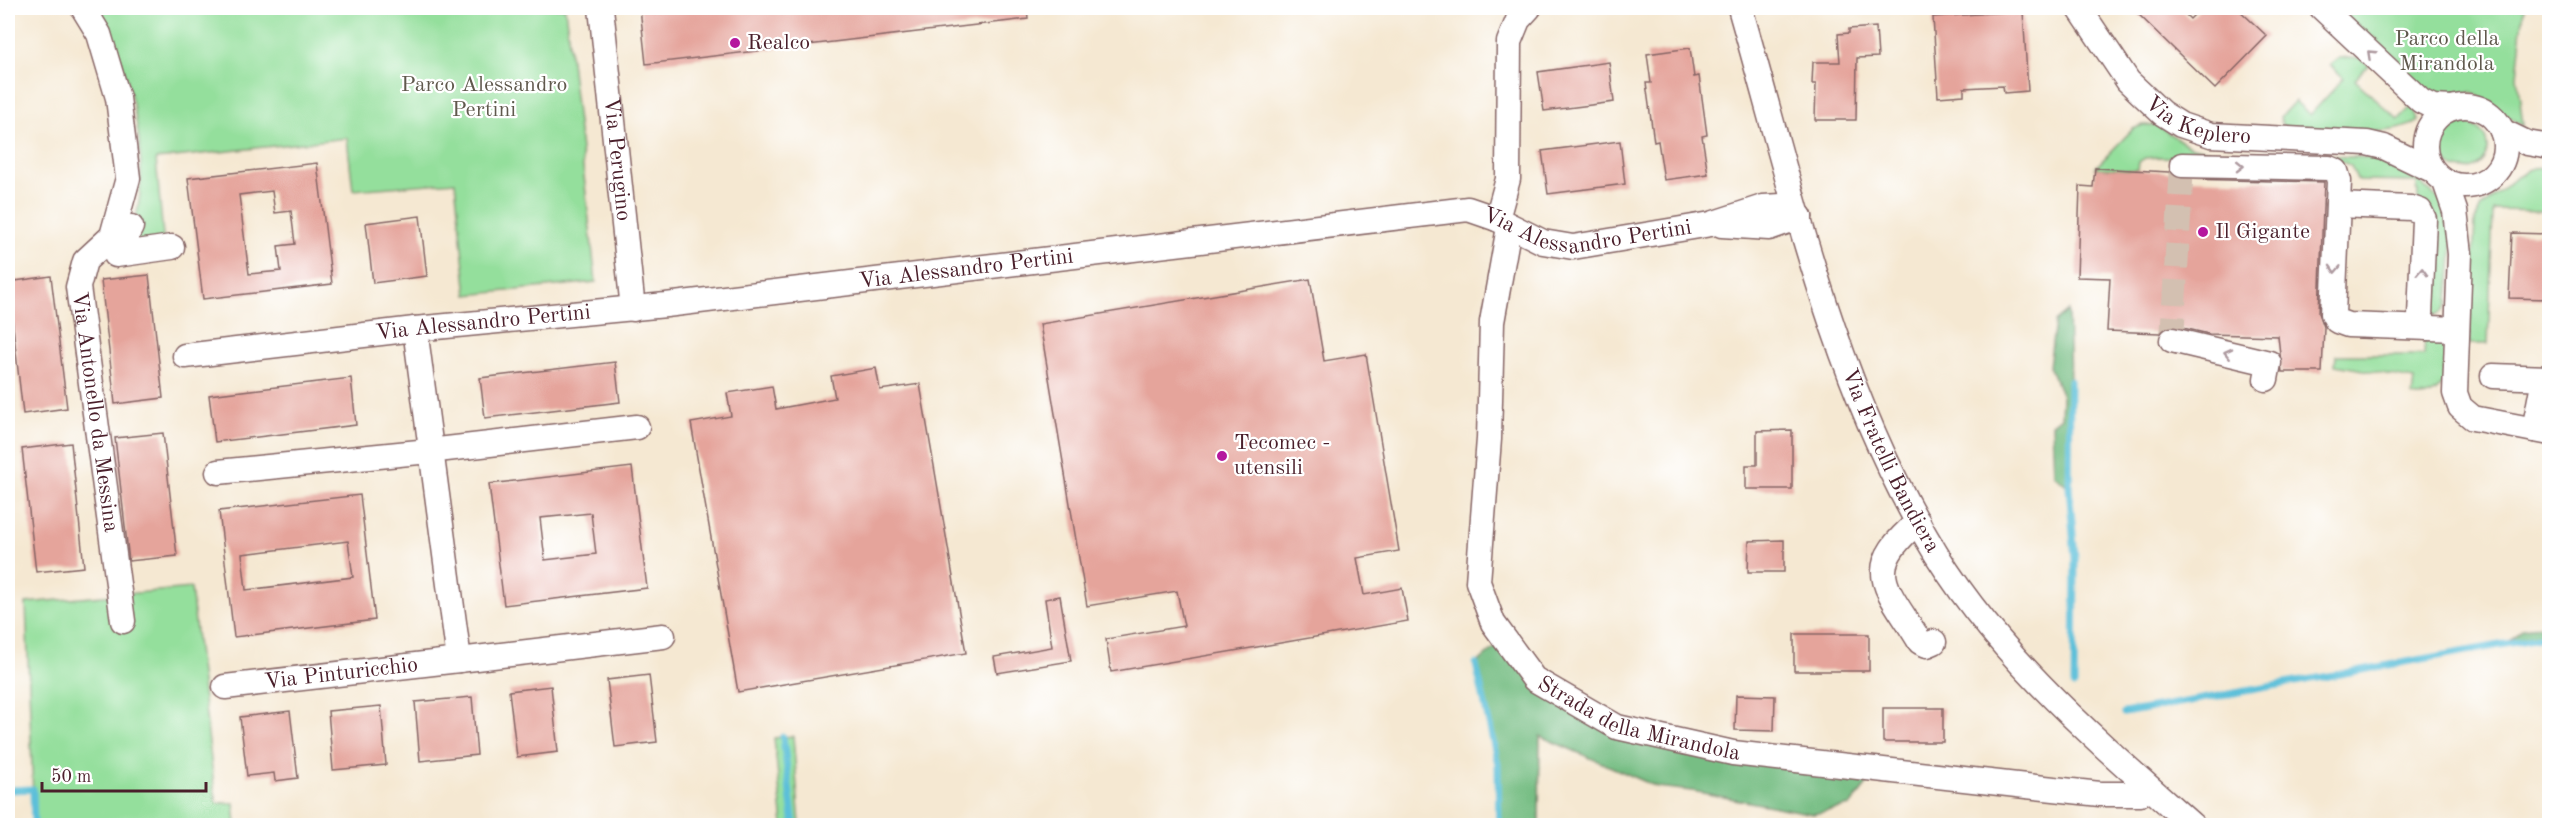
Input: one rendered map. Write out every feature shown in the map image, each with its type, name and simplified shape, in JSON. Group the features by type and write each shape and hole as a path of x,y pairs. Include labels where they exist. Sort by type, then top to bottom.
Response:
{"street":[{"name":"Via Antonello da Messina","path":"82,8 99,34 118,98 128,178 112,236 85,261 78,287 123,621"},
{"path":"97,8 120,60 134,108 138,172 137,205 129,234 116,255 172,247"},
{"name":"Via Perugino","path":"601,8 633,309"},
{"name":"Strada della Mirandola","path":"1529,8 1518,20 1509,42 1508,179 1492,321 1489,439 1478,582 1493,623 1534,679 1617,727 1733,753 2100,794 2140,794"},
{"name":"Via Fratelli Bandiera","path":"1740,8 1827,308 1856,390 1918,522 1970,602 2025,668 2120,762 2193,825"},
{"name":"Via Keplero","path":"2079,8 2128,81 2162,113 2181,125 2211,135 2367,144 2384,147 2438,176"},
{"path":"2322,8 2421,101 2433,107 2469,106 2485,111 2502,131 2527,143 2550,147"},
{"path":"2452,108 2437,117 2429,127 2425,139 2425,154 2455,211 2460,254"},
{"name":"Via Keplero","path":"2367,144 2401,138 2429,127"},
{"path":"2493,376 2547,378 2542,432 2473,417 2460,407 2455,393 2460,254 2465,225 2483,183 2501,164 2505,142 2502,131"},
{"path":"2501,164 2550,155"},
{"path":"2182,165 2329,168 2336,171 2339,181 2333,314 2337,321 2348,325 2457,329"},
{"path":"2438,176 2464,187 2483,183"},
{"path":"2338,205 2411,208 2420,211 2424,219 2420,317 2428,328"},
{"name":"Via Alessandro Pertini","path":"185,356 415,329 633,309 1433,212 1468,209 1543,242 1573,247 1711,224 1768,228 1800,217"},
{"path":"415,329 429,451 459,660"},
{"path":"2172,340 2269,363 2266,378"},
{"path":"218,472 637,427"},
{"path":"1918,522 1901,536 1885,557 1884,582 1920,642 1927,645 1934,642"},
{"name":"Via Pinturicchio","path":"225,687 663,636"}],"green space":[{"name":"Parco Alessandro Pertini","path":"98,8 565,8 596,282 467,295 455,182 353,190 347,138 156,159 164,247 117,253 130,234 138,210 141,182 140,151 129,87 120,57"},
{"name":"Parco della Mirandola","path":"2338,8 2524,8 2517,76 2523,126 2472,92 2431,97"},
{"path":"2339,58 2360,58 2368,65 2355,80 2398,120 2412,106 2418,120 2409,126 2378,132 2292,130 2282,125 2280,117 2295,101 2310,115 2344,78 2330,65"},
{"path":"2464,124 2480,131 2487,147 2480,163 2464,170 2448,163 2441,147 2448,131"},
{"path":"2143,125 2156,125 2189,146 2210,151 2379,158 2405,167 2444,204 2449,212 2452,252 2446,308 2440,313 2426,314 2417,182 2358,181 2351,166 2343,162 2159,157 2145,158 2139,162 2138,170 2095,168 2133,129"},
{"path":"2549,168 2549,211 2493,210 2488,344 2469,344 2475,221 2481,208 2517,176 2531,169"},
{"path":"2068,311 2069,487 2054,475 2052,424 2061,417 2062,396 2049,366 2055,322"},
{"path":"2425,336 2442,342 2446,351 2447,371 2439,388 2423,397 2412,396 2414,379 2335,365 2336,355 2424,355"},
{"path":"191,588 216,803 234,803 236,825 34,825 26,603"},
{"path":"2549,621 2549,636 2506,644 2523,628 2546,625"},
{"path":"1505,639 1535,679 1617,727 1878,770 1850,806 1813,814 1692,791 1657,787 1540,736 1539,825 1499,825 1498,764 1476,664"},
{"path":"793,736 800,825 783,825 774,738"}],"building":[{"name":"Realco","path":"640,8 1027,8 1028,19 646,64"},
{"path":"2132,8 2179,8 2190,19 2201,8 2237,8 2267,36 2215,89"},
{"path":"2023,11 2028,91 2004,93 2003,86 1964,88 1964,95 1938,97 1933,17"},
{"path":"1876,27 1878,57 1857,58 1856,120 1815,120 1816,84 1812,84 1813,62 1840,62 1838,34 1849,33 1849,29"},
{"path":"1690,48 1694,77 1699,76 1707,135 1702,136 1708,174 1664,180 1658,141 1654,142 1646,83 1651,83 1647,54"},
{"path":"1609,62 1614,102 1544,111 1538,72"},
{"path":"1620,141 1625,184 1548,194 1542,151"},
{"path":"317,163 332,284 203,299 188,178","holes":["272,191 275,213 291,211 295,244 278,246 281,271 249,274 239,195"]},
{"name":"Il Gigante","path":"2095,168 2169,172 2182,179 2324,182 2319,313 2324,327 2322,372 2282,372 2278,336 2209,334 2175,326 2167,327 2160,333 2107,331 2110,278 2077,277 2080,186 2093,187"},
{"path":"420,216 427,276 373,283 366,223"},
{"path":"2512,233 2550,234 2550,299 2509,298"},
{"path":"149,275 163,398 115,404 101,280"},
{"path":"51,276 67,408 23,414 8,282"},
{"name":"Tecomec - utensili","path":"1310,279 1324,361 1366,354 1399,551 1357,558 1364,595 1402,588 1408,621 1111,672 1106,639 1184,626 1177,591 1087,606 1040,324"},
{"path":"615,362 620,402 485,418 480,378"},
{"path":"876,368 880,390 920,384 966,653 738,692 691,423 731,416 727,393 772,386 776,409 835,398 831,376"},
{"path":"351,378 356,425 215,442 209,395"},
{"path":"1792,430 1792,489 1746,489 1746,465 1757,465 1757,431"},
{"path":"163,433 177,556 129,561 115,438"},
{"path":"71,443 84,567 36,572 22,449"},
{"path":"632,467 647,588 504,605 489,484","holes":["591,513 596,554 545,560 540,518"]},
{"path":"360,495 375,620 234,637 219,511","holes":["348,541 353,577 246,590 242,554"]},
{"path":"1784,540 1784,572 1748,572 1749,541"},
{"path":"1060,596 1071,661 997,673 994,657 1052,647 1045,599"},
{"path":"1794,634 1869,634 1869,671 1794,671"},
{"path":"649,675 657,742 615,747 607,680"},
{"path":"551,686 558,752 517,757 509,691"},
{"path":"1736,695 1775,696 1774,731 1735,730"},
{"path":"472,697 477,755 420,761 415,702"},
{"path":"381,706 386,765 333,770 328,711"},
{"path":"1883,708 1943,708 1943,742 1883,742"},
{"path":"290,711 298,778 275,781 274,773 247,776 240,717"}],"waterway":[{"path":"2070,381 2069,487 2075,558 2074,685"},
{"path":"2124,713 2550,636"},
{"path":"1476,664 1498,764 1499,826"},
{"path":"783,737 794,826"},
{"path":"8,790 33,789 34,826"}],"tunnel":[{"path":"2172,340 2182,165"}],"place":[{"name":"Realco","path":"735,43"},
{"name":"Il Gigante","path":"2203,232"},
{"name":"Tecomec - utensili","path":"1222,456"}]}
